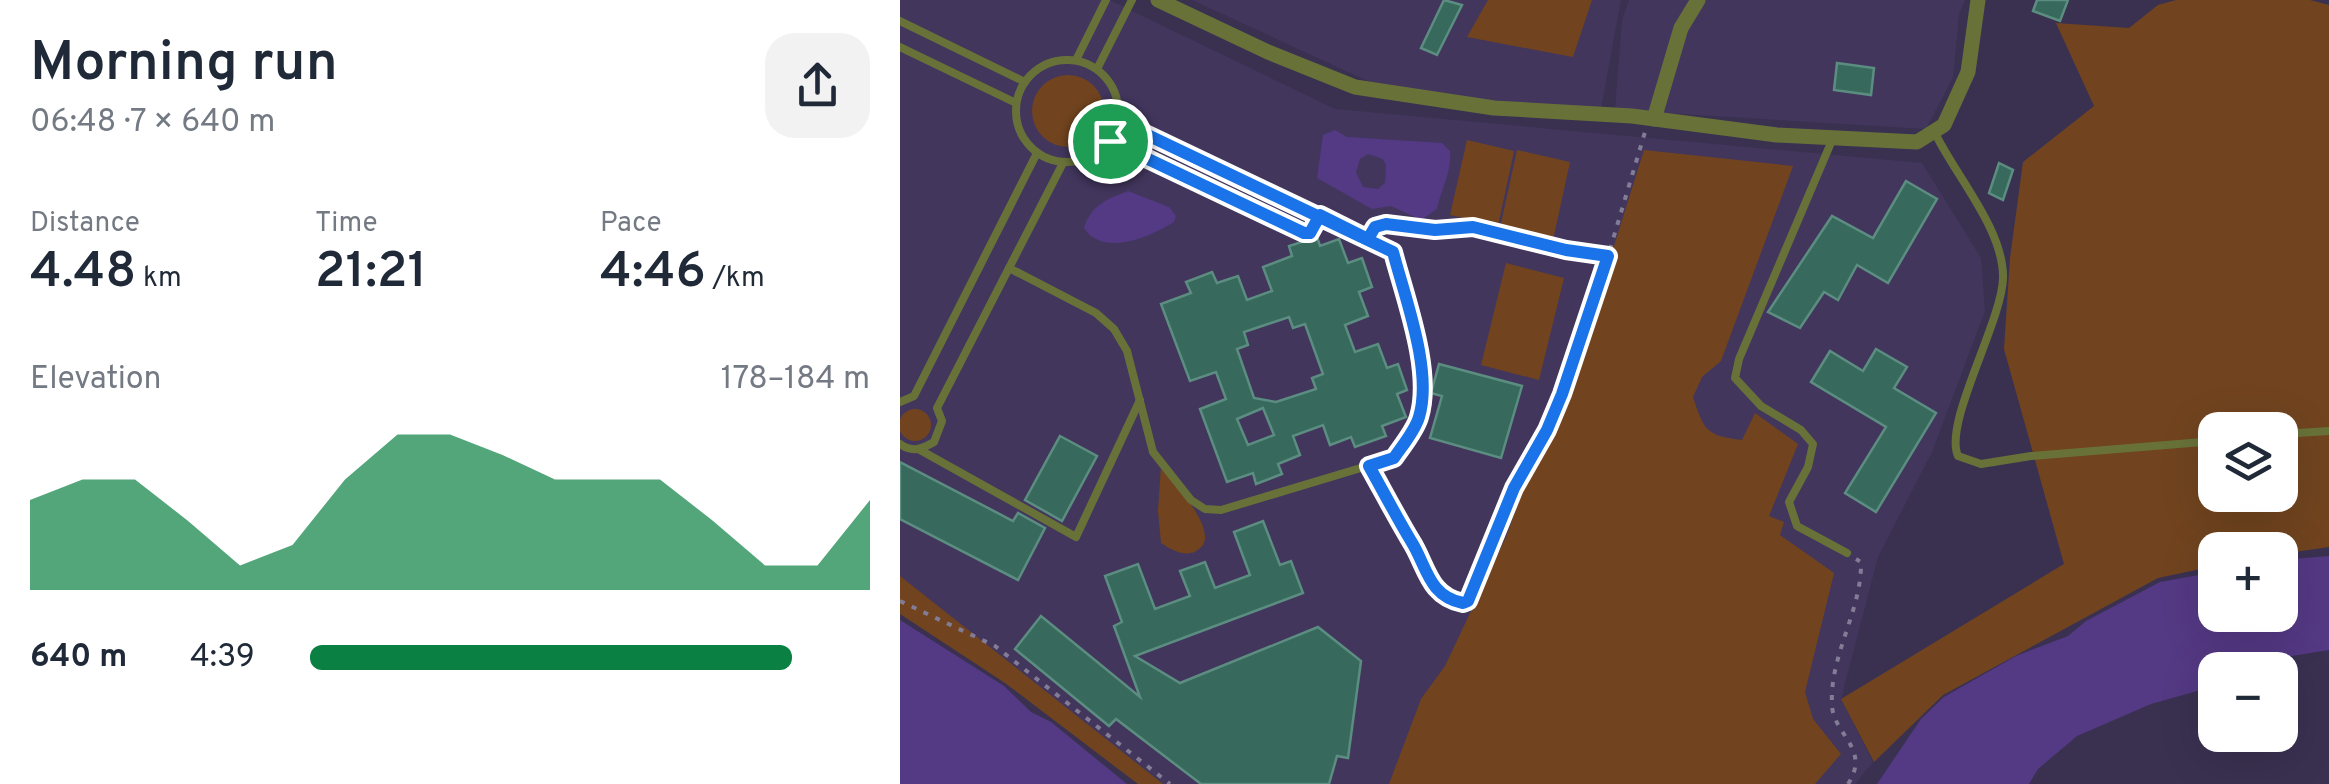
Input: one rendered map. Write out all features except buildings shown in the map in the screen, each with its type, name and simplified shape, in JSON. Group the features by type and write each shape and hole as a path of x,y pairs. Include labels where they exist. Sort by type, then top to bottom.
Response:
{"street":[{"path":"1158,0 1268,52 1355,87 1494,108 1651,124 1918,142 1944,124 1968,72 1978,0"},
{"path":"1651,124 1681,28 1698,0"}],"lane":[{"path":"1076,60 1106,0"},
{"path":"1098,69 1132,0"},
{"path":"900,21 1025,82"},
{"path":"900,46 1016,103"},
{"path":"1076,60 1098,69 1117,97 1118,121 1110,141 1093,156 1062,163 1037,153 1027,144 1018,126 1016,103 1025,82 1042,66 1076,60"},
{"path":"1009,268 1096,313 1114,329 1127,352 1153,452 1191,500 1205,508 1221,510 1394,458 1419,419 1422,392 1420,361 1393,252 1118,121"},
{"path":"1934,132 1996,244 2003,277 1986,342 1961,410 1954,448 1958,456 1980,464 2198,443"},
{"path":"1833,138 1738,359 1735,378 1761,406 1801,430 1813,444 1808,467 1789,502 1797,526 1847,553"},
{"path":"1110,141 1304,233 1310,233 1320,215"},
{"path":"900,402 914,396 1037,153"},
{"path":"920,450 934,442 941,430 936,408 1062,163"},
{"path":"900,444 920,450 1076,536 1140,400"},
{"path":"2298,433 2329,432"}],"path":[{"path":"1369,466 1427,576 1445,596 1463,603 1468,601 1514,488 1547,430 1562,394 1644,133 1651,124"},
{"path":"1368,239 1375,227 1386,224 1435,230 1473,227 1608,256"},
{"path":"1847,553 1861,562 1861,581 1834,664 1832,710 1854,748 1854,774 1848,784"},
{"path":"900,601 995,646 1170,784"}],"shaded area":[{"path":"900,0 1109,0 1335,109 1922,163 1981,258 1985,311 1932,452 1878,557 1841,699 1873,762 1855,784 1159,784 900,593"},
{"path":"1192,0 1621,0 1600,114 1394,93"},
{"path":"1488,0 1592,0 1573,57 1467,37"},
{"path":"1629,0 1965,0 1959,15 1953,77 1926,129 1615,110 1622,21"},
{"path":"2176,0 2310,0 2329,5 2329,547 2298,551 2298,532 2198,532 2198,570 2158,578 1943,695 1874,762 1841,699 2064,564 2004,349 2010,258 2023,162 2094,106 2056,23 2129,28 2158,5"},
{"path":"1068,75 1082,77 1094,85 1102,97 1102,125 1094,137 1082,145 1068,147 1054,145 1042,137 1034,125 1032,111 1034,97 1042,85 1054,77"},
{"path":"1335,130 1347,137 1442,143 1450,151 1450,159 1437,209 1421,220 1391,206 1372,209 1317,178 1323,135","holes":["1368,154 1383,159 1385,183 1378,189 1363,187 1356,172 1360,159"]},
{"path":"1467,140 1514,151 1498,226 1450,215"},
{"path":"1517,150 1570,162 1553,240 1500,228"},
{"path":"1644,150 1793,166 1721,361 1702,377 1693,397 1704,424 1714,433 1742,440 1755,413 1798,444 1769,516 1784,522 1780,535 1834,573 1805,692 1813,719 1841,754 1815,784 1389,784 1421,699 1445,666 1506,537 1544,433 1553,437 1556,431"},
{"path":"1128,191 1169,207 1176,216 1174,222 1128,242 1103,242 1092,237 1084,228 1095,208"},
{"path":"1506,263 1564,278 1539,380 1481,365"},
{"path":"921,410 930,419 927,437 915,441 903,437 903,413"},
{"path":"1161,466 1200,520 1204,541 1194,552 1180,552 1161,543"},
{"path":"2329,556 2329,650 2298,655 2298,652 2198,652 2198,691 2151,704 2077,736 2038,769 2029,784 1877,784 1921,719 1944,697 2016,656 2068,636 2086,621 2160,582 2198,575 2198,632 2298,632 2298,559"},
{"path":"900,576 1163,784 1138,784 1005,683 900,614"},
{"path":"900,620 1004,686 1031,712 1051,722 1127,784 900,784"}],"route":[{"path":"1110,141 1118,121 1320,215 1393,252 1420,361 1419,419 1394,458 1369,466 1427,576 1439,592 1453,601 1468,601 1514,488 1547,430 1562,394 1608,256 1473,227 1435,230 1386,224 1375,227 1368,239 1320,215 1310,233 1304,233 1110,141"}]}
